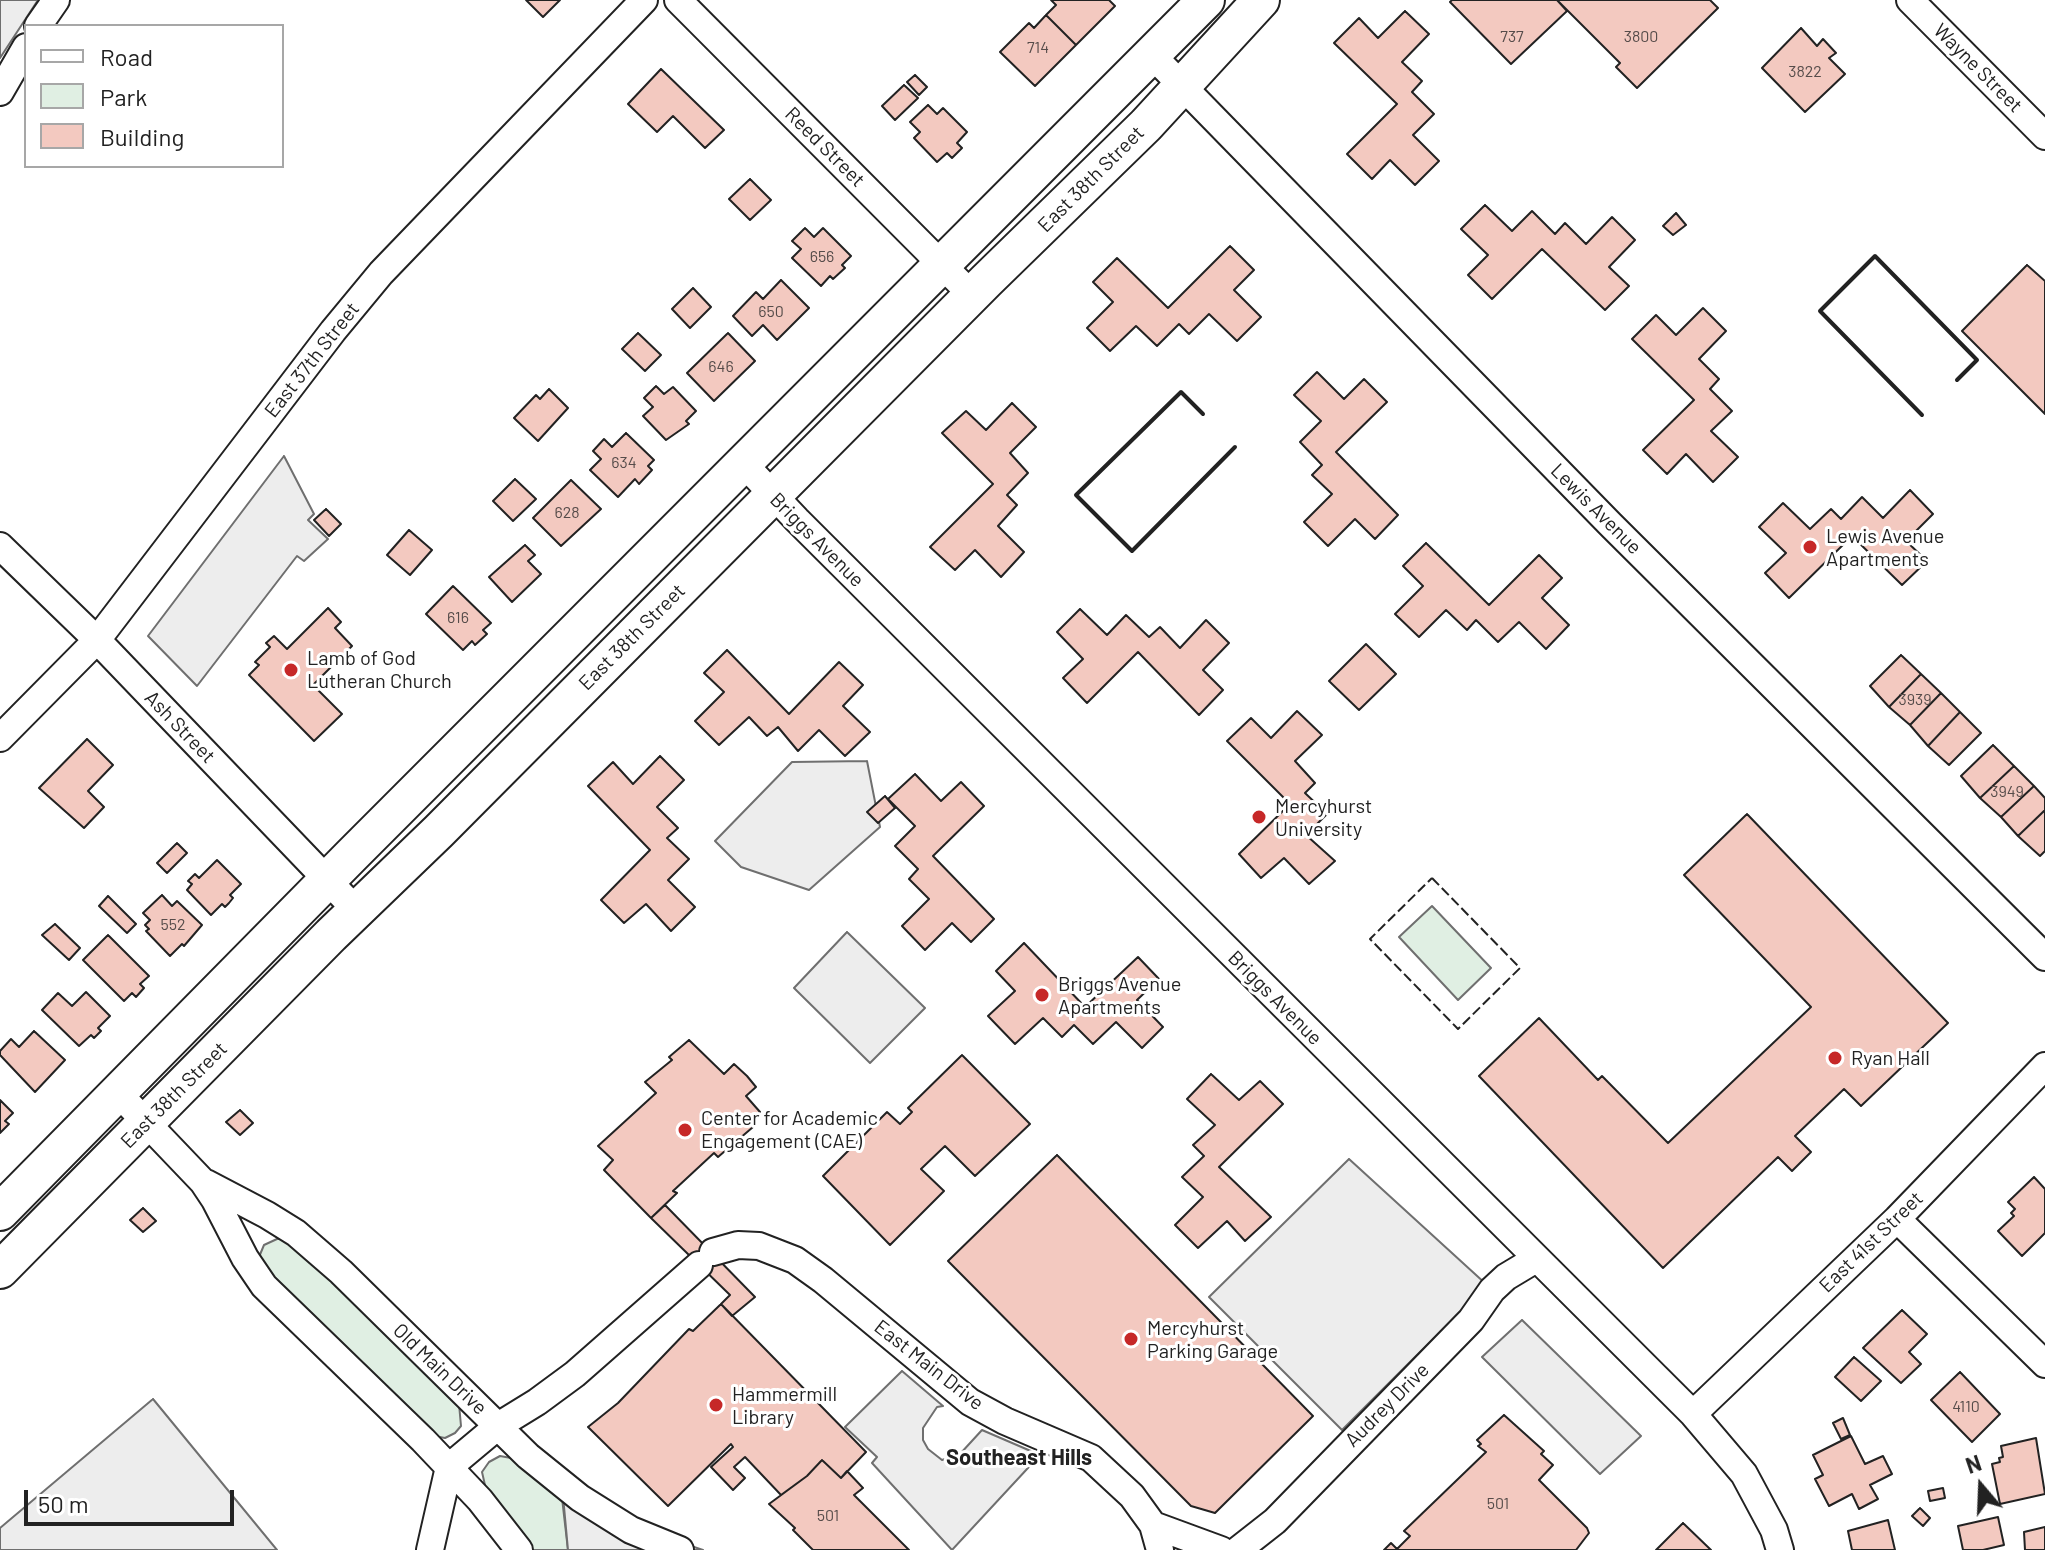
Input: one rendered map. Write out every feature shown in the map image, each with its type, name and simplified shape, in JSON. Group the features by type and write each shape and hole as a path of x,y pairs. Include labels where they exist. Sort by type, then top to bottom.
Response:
{"main road":[{"name":"East 38th Street","path":"0,1212 1206,0"},
{"name":"East 38th Street","path":"0,1270 356,910 1089,181 1261,0"}],"street":[{"path":"39,24 56,0"},
{"name":"East 37th Street","path":"0,738 97,640 333,331 381,273 644,0"},
{"name":"Reed Street","path":"678,0 972,295"},
{"name":"Wayne Street","path":"1910,0 2045,136"},
{"path":"0,92 24,50"},
{"name":"Lewis Avenue","path":"1152,55 1610,524 2045,957"},
{"name":"Briggs Avenue","path":"744,464 1693,1414 1744,1474 1774,1530 1780,1550"},
{"name":"Ash Street","path":"0,546 97,640 356,910"},
{"name":"East 41st Street","path":"1693,1414 1897,1219 2045,1066"},
{"name":"Old Main Drive","path":"118,1093 203,1182 264,1286 449,1467 480,1500 519,1550"},
{"name":"Old Main Drive","path":"203,1182 296,1233 341,1272 528,1456 580,1498 631,1530 680,1550"},
{"path":"1897,1219 2045,1364"},
{"name":"East Main Drive","path":"449,1467 498,1426 575,1374 706,1258 738,1245 759,1246 795,1260 834,1288 970,1402 1005,1421 1091,1458 1132,1496 1153,1525 1160,1550"},
{"name":"Audrey Drive","path":"1238,1550 1275,1521 1471,1320 1492,1290 1506,1277 1536,1259"},
{"path":"430,1550 449,1467"},
{"path":"1153,1525 1221,1550"}],"green space":[{"path":"1432,906 1491,968 1458,1000 1399,937"},
{"path":"277,1239 288,1239 296,1245 459,1404 461,1426 455,1433 445,1438 434,1436 270,1280 259,1257 264,1245"},
{"path":"500,1456 520,1464 562,1498 568,1550 531,1550 487,1494 482,1472 489,1462"}],"shaded area":[{"path":"0,0 38,0 0,58"},
{"path":"284,456 314,514 308,520 328,539 304,561 297,556 197,686 148,636"},
{"path":"867,761 880,827 809,890 741,867 715,841 792,762"},
{"path":"847,932 925,1008 870,1063 794,988"},
{"path":"1349,1159 1487,1285 1342,1430 1209,1297"},
{"path":"1522,1320 1641,1436 1600,1474 1482,1357"},
{"path":"902,1371 943,1406 937,1407 923,1428 923,1440 928,1449 942,1460 960,1454 982,1430 1040,1455 952,1550 872,1463 877,1457 845,1427"},
{"path":"153,1399 277,1550 0,1550 0,1528"},
{"path":"561,1474 673,1540 703,1550 568,1550"}],"building":[{"path":"526,0 560,0 543,17"},
{"path":"1051,0 1109,0 1115,6 1076,45 1046,15 1056,5"},
{"path":"1557,0 1567,11 1511,64 1450,2"},
{"path":"1557,0 1710,0 1718,8 1637,88 1616,67 1620,63"},
{"path":"1405,11 1429,34 1402,62 1422,81 1412,92 1434,114 1413,135 1439,161 1415,185 1390,160 1372,179 1347,154 1397,104 1334,43 1359,18 1378,38"},
{"path":"1046,15 1076,45 1035,86 1000,52 1029,23 1034,28"},
{"path":"1801,28 1817,46 1823,39 1836,53 1829,58 1845,74 1805,112 1762,68"},
{"path":"661,69 724,130 705,148 673,116 657,132 628,104"},
{"path":"915,75 927,87 919,95 907,82"},
{"path":"904,85 918,98 895,120 882,106"},
{"path":"928,105 937,114 943,108 967,132 957,143 962,148 952,158 947,153 937,162 914,138 920,132 910,122"},
{"path":"750,179 771,200 750,220 729,199"},
{"path":"1485,205 1512,231 1532,211 1555,234 1565,223 1586,244 1612,217 1635,240 1609,267 1629,286 1605,310 1542,249 1492,299 1468,275 1488,255 1461,229"},
{"path":"1676,213 1686,225 1673,235 1663,226"},
{"path":"805,228 814,237 823,228 851,256 842,265 845,268 833,279 830,276 821,286 792,258 801,249 792,241"},
{"path":"1230,246 1254,270 1234,290 1261,317 1237,341 1209,314 1189,334 1179,324 1157,346 1136,326 1110,351 1087,328 1113,302 1093,282 1117,258 1168,308"},
{"path":"2027,265 2045,281 2045,414 1962,331"},
{"path":"781,280 809,308 777,340 763,325 752,336 733,316 756,292 763,299"},
{"path":"693,288 711,307 690,328 672,309"},
{"path":"1703,308 1726,331 1699,359 1719,379 1710,389 1732,411 1711,431 1738,457 1713,482 1686,454 1667,474 1643,450 1694,400 1632,339 1656,315 1676,335"},
{"path":"638,333 661,355 645,371 622,349"},
{"path":"728,333 755,361 714,401 687,373"},
{"path":"1317,372 1344,399 1364,379 1387,402 1336,452 1398,515 1375,539 1355,519 1328,546 1304,522 1332,494 1312,475 1322,465 1300,442 1321,421 1294,395"},
{"path":"656,386 664,394 673,387 696,411 686,421 689,424 666,440 643,416 653,407 644,398"},
{"path":"549,389 568,408 538,441 514,418 536,395 540,399"},
{"path":"1012,403 1036,427 1010,453 1028,473 1007,495 1017,505 998,526 1024,552 1001,577 975,550 955,570 930,547 993,484 942,433 966,411 986,430"},
{"path":"626,433 654,460 648,466 652,470 639,484 635,479 618,497 590,470 601,459 593,451 604,439 612,447"},
{"path":"515,479 536,499 513,521 493,501"},
{"path":"571,480 601,509 561,546 533,518"},
{"name":"Lewis Avenue Apartments","path":"1910,490 1933,514 1906,541 1927,561 1902,585 1852,536 1789,598 1765,573 1786,553 1759,527 1783,503 1810,529 1831,509 1841,519 1862,497 1883,518"},
{"path":"326,509 341,524 329,536 314,520"},
{"path":"409,530 432,550 410,575 387,555"},
{"path":"1426,543 1489,605 1539,555 1562,578 1542,598 1569,625 1546,649 1519,622 1498,642 1476,620 1467,630 1446,610 1419,637 1395,614 1423,586 1403,566"},
{"path":"525,545 535,555 528,561 541,574 512,602 489,577"},
{"path":"453,586 491,623 483,630 487,634 475,645 472,641 463,650 426,614"},
{"name":"Lamb of God Lutheran Church","path":"328,608 341,622 335,628 352,646 347,651 352,656 345,663 340,658 313,685 342,714 314,741 249,675 259,665 255,662 270,647 266,643 274,636 287,649"},
{"path":"1080,609 1107,635 1126,615 1149,637 1160,627 1180,648 1206,620 1229,643 1203,670 1223,690 1199,715 1138,652 1087,703 1063,678 1083,659 1057,632"},
{"path":"1366,644 1396,674 1359,710 1329,681"},
{"path":"727,650 789,714 839,662 863,685 843,706 870,732 845,756 819,730 798,751 778,727 767,736 749,717 719,745 695,721 724,692 704,673"},
{"path":"1901,655 1921,674 1889,707 1870,686"},
{"path":"1921,674 1941,693 1910,725 1889,707"},
{"path":"1941,693 1960,712 1928,746 1910,725"},
{"path":"1297,711 1322,735 1295,761 1315,783 1305,793 1327,814 1306,835 1335,861 1309,884 1284,858 1261,878 1239,854 1290,804 1227,741 1251,718 1271,738"},
{"path":"1960,712 1981,733 1949,765 1928,746"},
{"path":"87,739 113,765 88,791 104,807 84,828 39,788"},
{"path":"1993,745 2014,766 1980,798 1961,776"},
{"path":"660,756 684,780 657,807 678,828 667,838 689,859 668,880 695,907 671,931 646,904 624,923 601,900 650,850 588,786 613,762 633,784"},
{"path":"2014,766 2034,786 2001,817 1980,798"},
{"path":"915,774 941,801 961,782 984,806 933,856 994,919 971,942 952,923 925,950 902,926 929,899 909,879 918,869 895,846 915,826 888,799"},
{"path":"2034,786 2045,798 2045,810 2018,836 2001,817"},
{"path":"885,796 895,808 878,823 867,812"},
{"path":"2045,810 2045,851 2040,856 2018,836"},
{"name":"Ryan Hall","path":"1747,814 1948,1023 1861,1106 1844,1089 1795,1136 1811,1152 1792,1171 1778,1157 1663,1268 1479,1076 1539,1018 1598,1080 1602,1076 1668,1143 1811,1007 1684,875"},
{"path":"177,843 187,853 167,873 157,863"},
{"path":"217,860 241,884 230,895 233,898 229,903 225,907 222,904 211,915 187,890 192,884 188,881 195,874 199,878"},
{"path":"162,895 172,906 177,901 202,925 184,946 182,944 170,956 146,931 149,929 145,925 150,920 143,913"},
{"path":"108,896 136,924 127,933 99,906"},
{"path":"55,924 80,948 69,960 42,935"},
{"path":"108,935 149,976 140,984 144,988 136,997 132,993 124,1001 83,960"},
{"name":"Briggs Avenue Apartments","path":"1024,943 1085,1007 1138,957 1159,979 1137,1000 1163,1027 1142,1048 1116,1022 1093,1044 1074,1025 1062,1037 1043,1018 1015,1044 988,1016 1015,991 996,971"},
{"path":"86,992 110,1016 98,1028 101,1031 94,1038 91,1035 79,1046 42,1010 58,993 72,1006"},
{"path":"34,1031 65,1060 35,1092 0,1055 11,1039 19,1047"},
{"path":"689,1040 724,1074 734,1064 747,1076 756,1087 746,1096 760,1112 749,1123 753,1127 718,1157 714,1153 673,1191 677,1193 651,1218 604,1170 613,1160 598,1146 656,1093 645,1082 672,1060 669,1057"},
{"path":"962,1055 1030,1124 975,1176 945,1146 921,1169 944,1191 890,1245 823,1176 887,1112 900,1124 912,1112 908,1108"},
{"path":"1211,1074 1239,1100 1260,1081 1283,1104 1219,1167 1271,1217 1245,1241 1227,1221 1198,1248 1175,1225 1203,1197 1182,1177 1204,1156 1193,1145 1215,1125 1187,1099"},
{"path":"0,1100 13,1113 5,1121 9,1124 0,1133"},
{"path":"240,1110 253,1123 240,1135 226,1122"},
{"name":"Mercyhurst Parking Garage","path":"1057,1155 1313,1416 1215,1513 1191,1506 948,1261"},
{"path":"2034,1177 2045,1189 2045,1233 2022,1256 1998,1231 2014,1216 2011,1213 2015,1209 2008,1202"},
{"path":"665,1205 755,1297 732,1316 721,1304 730,1295 651,1218"},
{"path":"143,1208 156,1221 143,1232 130,1220"},
{"path":"721,1304 866,1452 841,1478 822,1460 807,1476 781,1495 745,1457 734,1467 745,1478 733,1490 711,1467 733,1447 731,1444 668,1506 588,1427 618,1403 689,1329 693,1331"},
{"path":"1902,1310 1927,1334 1909,1352 1921,1364 1901,1383 1863,1348"},
{"path":"1854,1357 1881,1381 1861,1401 1835,1377"},
{"path":"1960,1372 2000,1414 1972,1442 1931,1400"},
{"path":"1504,1415 1544,1451 1541,1454 1553,1465 1539,1480 1587,1528 1589,1533 1576,1550 1384,1550 1391,1543 1397,1549 1410,1536 1404,1531 1486,1452 1478,1446 1481,1444 1477,1440"},
{"path":"1843,1418 1850,1435 1841,1439 1833,1423"},
{"path":"1851,1436 1865,1464 1883,1456 1892,1474 1870,1485 1878,1499 1859,1509 1852,1494 1829,1506 1815,1479 1823,1475 1813,1455"},
{"path":"2036,1438 2045,1494 2000,1504 1992,1464 2000,1462 1999,1458 2003,1457 2001,1446"},
{"path":"822,1460 841,1478 847,1471 863,1488 854,1495 909,1550 813,1550 793,1530 795,1528 769,1504 807,1476"},
{"path":"1943,1488 1945,1498 1930,1501 1928,1491"},
{"path":"1920,1508 1930,1518 1923,1526 1912,1516"},
{"path":"1998,1517 2004,1545 1983,1550 1963,1550 1958,1526"},
{"path":"1888,1520 1895,1550 1852,1550 1848,1531"},
{"path":"1683,1523 1711,1550 1656,1550"},
{"path":"2045,1527 2045,1550 2025,1550 2024,1532"}],"fence":[{"path":"1432,878 1520,968 1458,1029 1370,939 1432,878"}],"wall":[{"path":"1922,415 1820,311 1875,256 1977,360 1957,380"},
{"path":"1203,414 1181,392 1076,495 1132,551 1235,447"}],"place":[{"name":"Lewis Avenue Apartments","path":"1810,547"},
{"name":"Lamb of God Lutheran Church","path":"291,670"},
{"name":"Mercyhurst University","path":"1259,817"},
{"name":"Briggs Avenue Apartments","path":"1042,995"},
{"name":"Ryan Hall","path":"1835,1058"},
{"name":"Center for Academic Engagement (CAE)","path":"685,1130"},
{"name":"Mercyhurst Parking Garage","path":"1131,1339"},
{"name":"Hammermill Library","path":"716,1405"}],"district":[{"name":"Southeast Hills","path":"1019,1458"}]}
